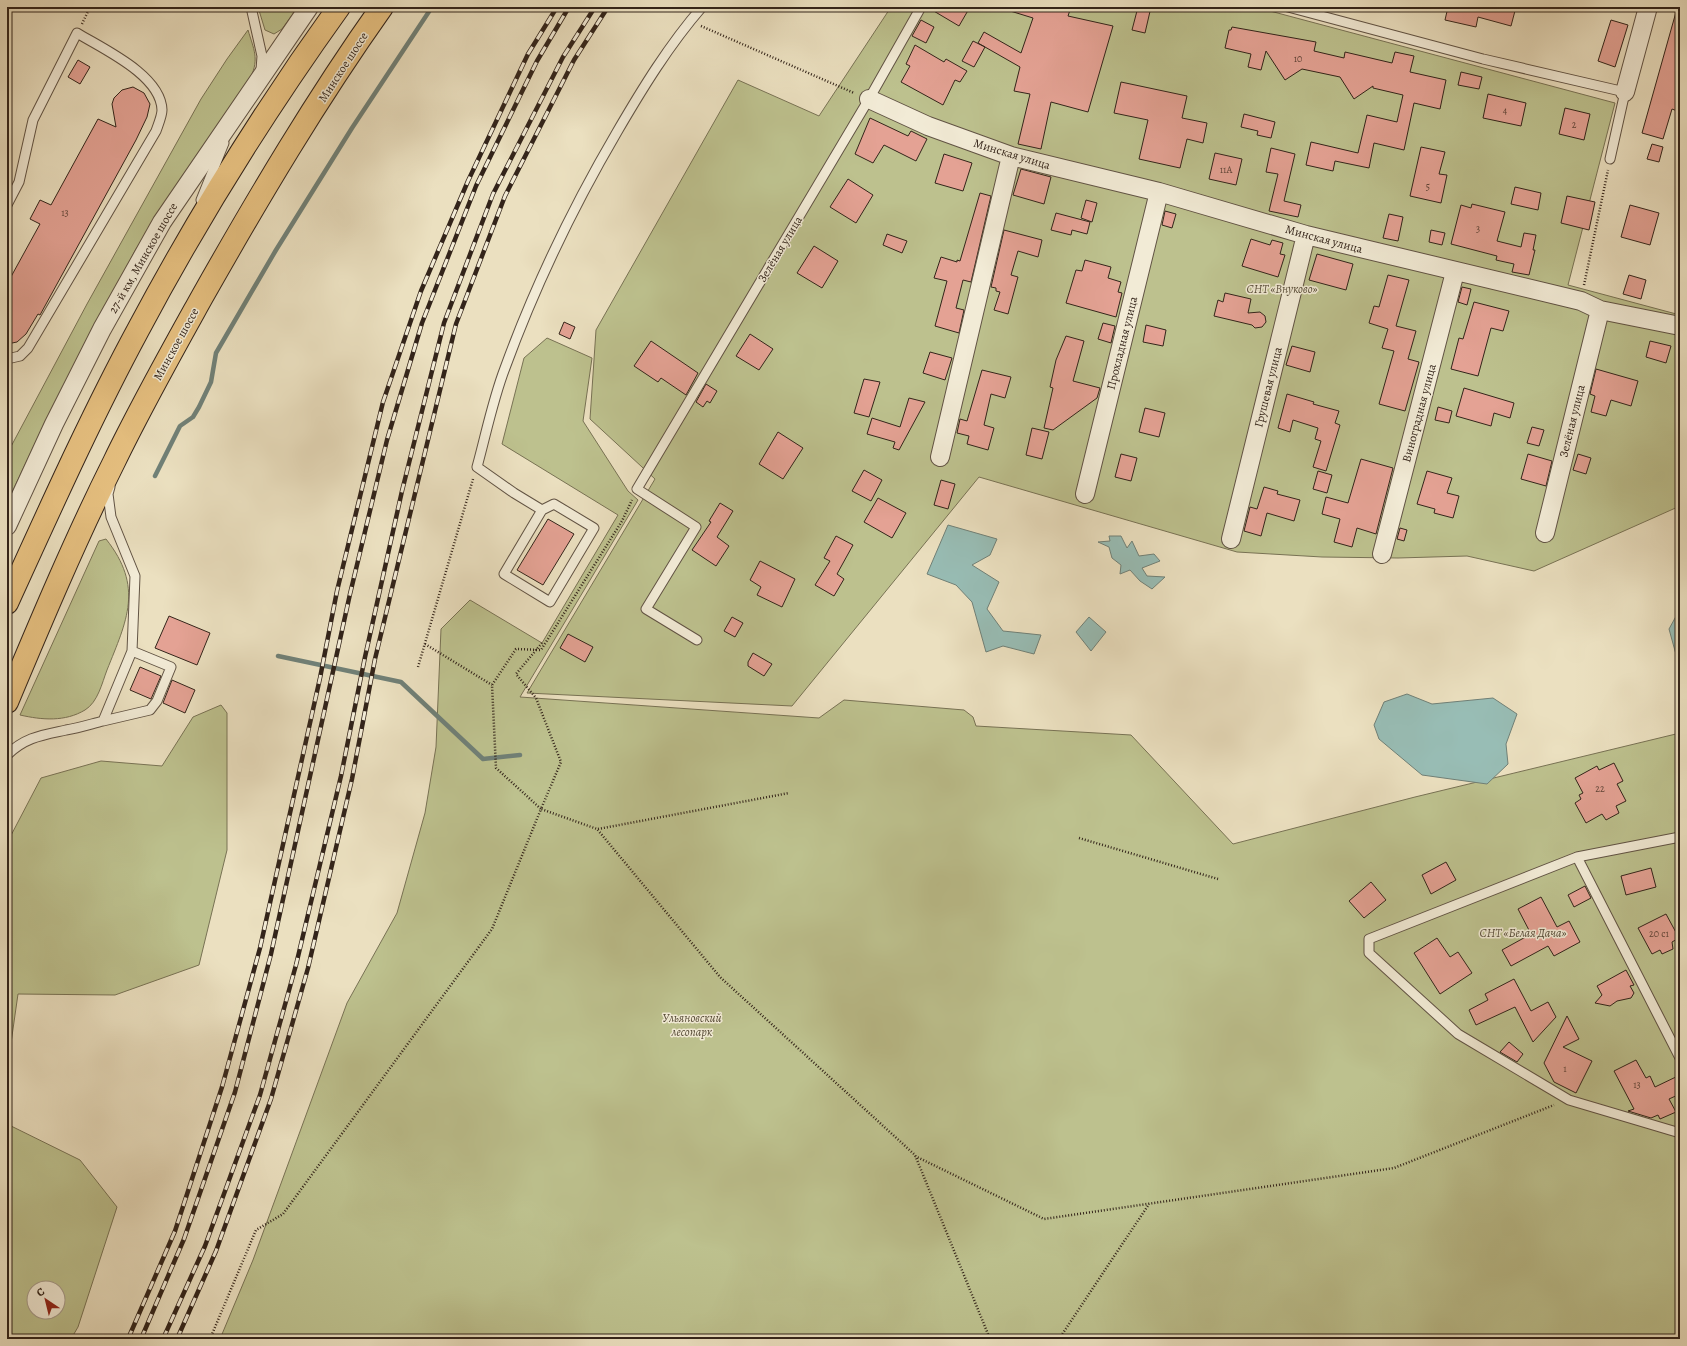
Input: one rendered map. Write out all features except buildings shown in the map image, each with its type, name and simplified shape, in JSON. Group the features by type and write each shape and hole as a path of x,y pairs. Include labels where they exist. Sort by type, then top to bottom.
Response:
{"highway":[{"path":"7,603 70,466 137,331 178,258 251,138 339,7"},
{"name":"Минское шоссе","path":"7,702 46,608 114,461 173,349 241,228 298,134 382,7"}],"street":[{"name":"27-й км, Минское шоссе","path":"7,526 54,424 121,296 162,222 309,7"},
{"path":"1625,92 1648,7"},
{"name":"Минская улица","path":"870,99 928,126 1011,156 1159,192 1306,235 1455,272 1581,301 1600,310 1680,326"},
{"path":"940,457 1011,156"},
{"name":"Прохладная улица","path":"1085,494 1159,192"},
{"name":"Грушевая улица","path":"1231,539 1306,235"},
{"name":"Виноградная улица","path":"1382,554 1455,272"},
{"name":"Зелёная улица","path":"1545,533 1600,310"}],"lane":[{"path":"251,7 262,56 261,77"},
{"path":"542,510 514,493 477,467 504,369 545,271 592,176 641,91 689,22 702,7"},
{"name":"Зелёная улица","path":"637,489 870,99 921,7"},
{"path":"1288,7 1483,59 1625,92 1610,159"},
{"path":"7,205 19,182 33,120 77,33 139,72 159,97 162,110 156,131 28,348 20,356 7,359"},
{"path":"178,258 240,107"},
{"path":"103,721 132,651 135,576 111,517 108,494 114,461"},
{"path":"637,489 696,527 646,609 697,640"},
{"path":"554,504 594,528 550,602 504,574 542,510 554,504"},
{"path":"7,755 25,741 42,734 67,730 150,710 157,701 171,667 132,651"},
{"path":"1680,837 1577,857 1369,938 1369,953 1458,1034 1569,1100 1680,1133"},
{"path":"1577,857 1680,1058"}],"path":[{"path":"77,33 90,7"},
{"path":"689,22 870,99"},
{"path":"1581,301 1610,159"},
{"path":"418,667 477,467"},
{"path":"637,489 622,521 541,650 516,649 492,685 494,753 496,768 541,809 597,829 789,793"},
{"path":"210,1339 256,1230 283,1214 492,929 561,762 536,698 516,674 542,643"},
{"path":"425,644 492,685"},
{"path":"597,829 720,977 915,1156 1044,1219 1394,1168 1569,1100"},
{"path":"1079,838 1218,879"},
{"path":"915,1156 990,1339"},
{"path":"1059,1339 1149,1203"}],"green space":[{"path":"258,7 298,7 282,29 274,34 265,30"},
{"name":"СНТ «Внуково»","path":"891,7 1255,7 1615,103 1568,285 1680,315 1680,506 1534,571 1467,556 1398,558 1322,557 1237,552 979,477 792,706 527,693 655,479 590,419 596,330 738,80 819,116"},
{"path":"248,30 255,54 255,64 251,77 183,176 136,249 47,418 7,503 7,454 87,304 201,99"},
{"name":"Ульяновский лесопарк","path":"547,338 592,358 583,421 628,491 638,500 520,697 819,718 844,700 964,710 973,717 976,726 1131,735 1233,844 1415,797 1680,733 1680,1339 220,1339 253,1260 347,1003 397,913 425,813 436,747 441,629 470,600 542,643 618,515 502,444 524,358"},
{"path":"106,539 118,556 125,573 128,588 128,604 121,635 99,692 89,707 70,717 45,719 20,715 99,541"},
{"path":"221,705 227,713 227,850 199,965 115,995 18,994 7,1071 7,843 41,778 101,761 162,766 193,717"},
{"path":"7,1124 80,1160 117,1207 78,1327 71,1339 7,1339"}],"water":[{"path":"948,525 997,539 990,555 972,565 999,582 987,609 1003,631 1041,635 1034,654 1003,646 986,652 972,602 956,585 927,574"},
{"path":"1109,536 1121,536 1127,548 1132,541 1139,556 1154,554 1160,561 1142,568 1147,576 1165,577 1152,589 1140,581 1130,570 1120,574 1121,565 1112,558 1109,547 1098,542 1110,541"},
{"path":"1680,609 1680,669 1669,629"},
{"path":"1089,617 1106,632 1091,651 1076,632"},
{"path":"1407,694 1432,704 1493,698 1517,714 1506,744 1508,764 1487,784 1422,775 1379,739 1374,725 1384,702"}],"waterway":[{"path":"155,476 180,426 193,417 199,407 211,382 216,353 276,250 352,128 432,7"},
{"path":"278,656 401,682 483,759 520,755"}],"railway":[{"path":"128,1339 175,1231 222,1087 260,948 320,678 337,591 383,402 421,291 468,181 528,54 557,7"},
{"path":"141,1339 184,1239 235,1092 271,954 350,594 387,440 422,323 476,186 537,61 569,7"},
{"path":"163,1339 205,1246 260,1095 296,965 341,776 365,657 402,491 444,323 493,194 563,57 595,7"},
{"path":"177,1339 216,1251 271,1099 308,968 352,779 375,659 456,324 505,196 574,60 608,7"}],"park label":[{"name":"СНТ «Белая Дача»","path":"1523,933"}]}
